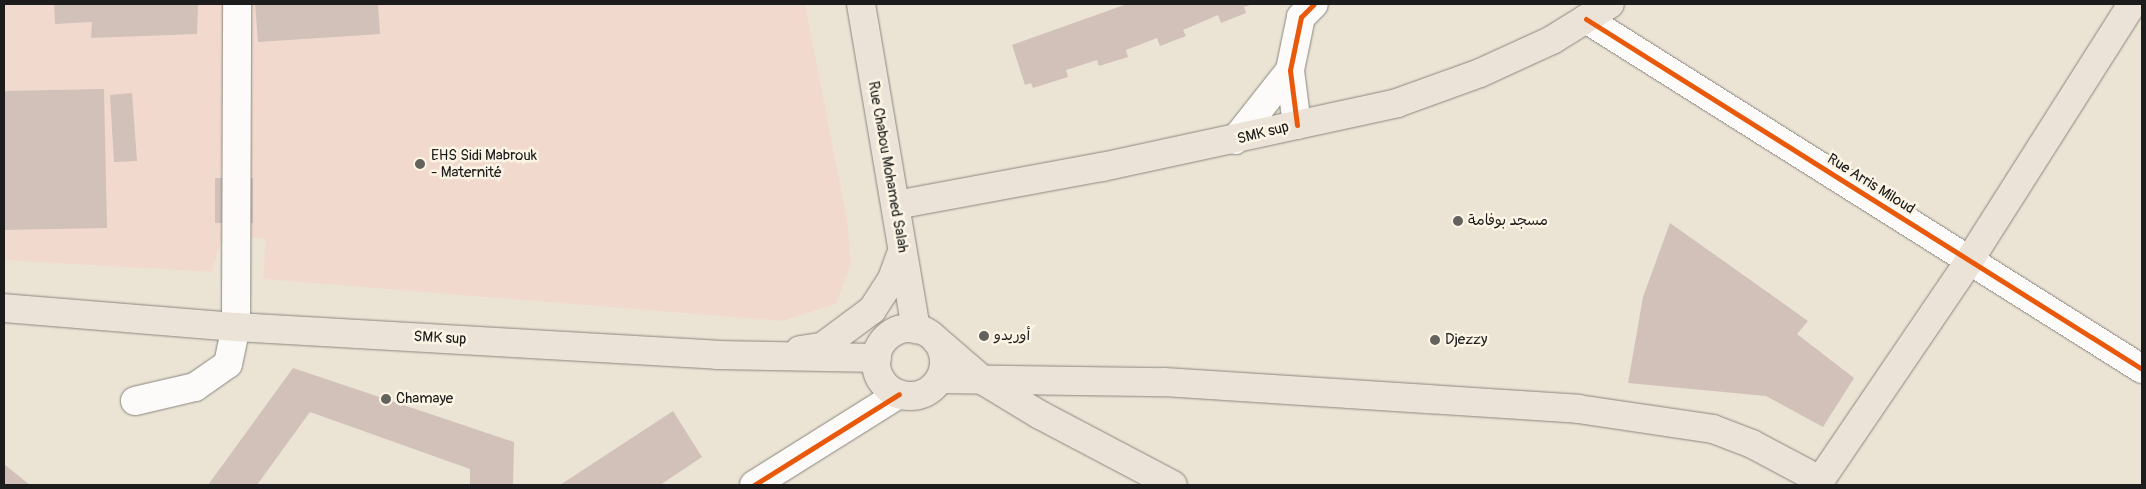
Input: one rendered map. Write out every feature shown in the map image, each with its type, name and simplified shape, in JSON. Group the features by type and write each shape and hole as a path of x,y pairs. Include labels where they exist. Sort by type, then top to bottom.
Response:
{"main road":[{"name":"Rue Chabou Mohamed Salah","path":"861,4 896,205 902,251 926,334"},
{"name":"SMK sup","path":"896,205 1235,140 1397,103 1480,73 1552,40 1610,4"},
{"path":"940,379 1164,382 1578,409 1712,429 1752,444 1819,483 1969,261 2132,4"},
{"path":"759,356 822,347 872,310 892,279 902,251"},
{"name":"SMK sup","path":"4,308 236,327 759,356 877,358"},
{"path":"926,334 944,358 940,379 927,392 908,396 899,394 881,380 877,358 887,338 906,329 926,334 984,381 1048,419 1173,485"}],"street":[{"path":"135,401 195,387 213,377 228,364 236,327 237,4"},
{"path":"1297,125 1290,70 1306,8"},
{"name":"Rue Arris Miloud","path":"1586,18 2142,370"},
{"path":"1235,140 1290,70"},
{"path":"754,485 899,394"}],"shaded area":[{"name":"EHS Sidi Mabrouk - Maternité","path":"4,4 805,4 847,220 851,264 836,304 783,321 263,279 266,239 222,236 212,272 4,260"}],"building":[{"path":"54,4 198,4 197,34 91,38 92,22 55,24"},
{"path":"255,4 378,4 380,34 258,42"},
{"path":"1127,4 1253,4 1244,7 1246,13 1221,23 1218,15 1183,30 1186,36 1160,46 1157,38 1126,50 1128,57 1099,66 1097,60 1066,70 1068,77 1033,88 1031,83 1025,85 1012,45"},
{"path":"104,89 107,228 4,230 4,91"},
{"path":"132,93 137,161 114,162 110,95"},
{"path":"215,178 253,178 253,223 215,223"},
{"path":"1670,223 1808,321 1797,334 1854,378 1823,427 1766,396 1628,383 1643,297"},
{"path":"293,368 514,442 513,485 470,485 470,469 310,412 257,485 208,485"},
{"path":"673,411 702,457 660,485 560,485"},
{"path":"4,464 30,485 4,485"}],"cycle path":[{"path":"1297,125 1290,70 1301,17 1314,4"},
{"path":"1586,19 2142,369"},
{"path":"754,485 899,394"}],"place":[{"name":"EHS Sidi Mabrouk - Maternité","path":"420,164"},
{"name":"مسجد بوفامة","path":"1458,221"},
{"name":"أوريدو","path":"984,336"},
{"name":"Djezzy","path":"1435,340"},
{"name":"Chamaye","path":"386,399"}]}
